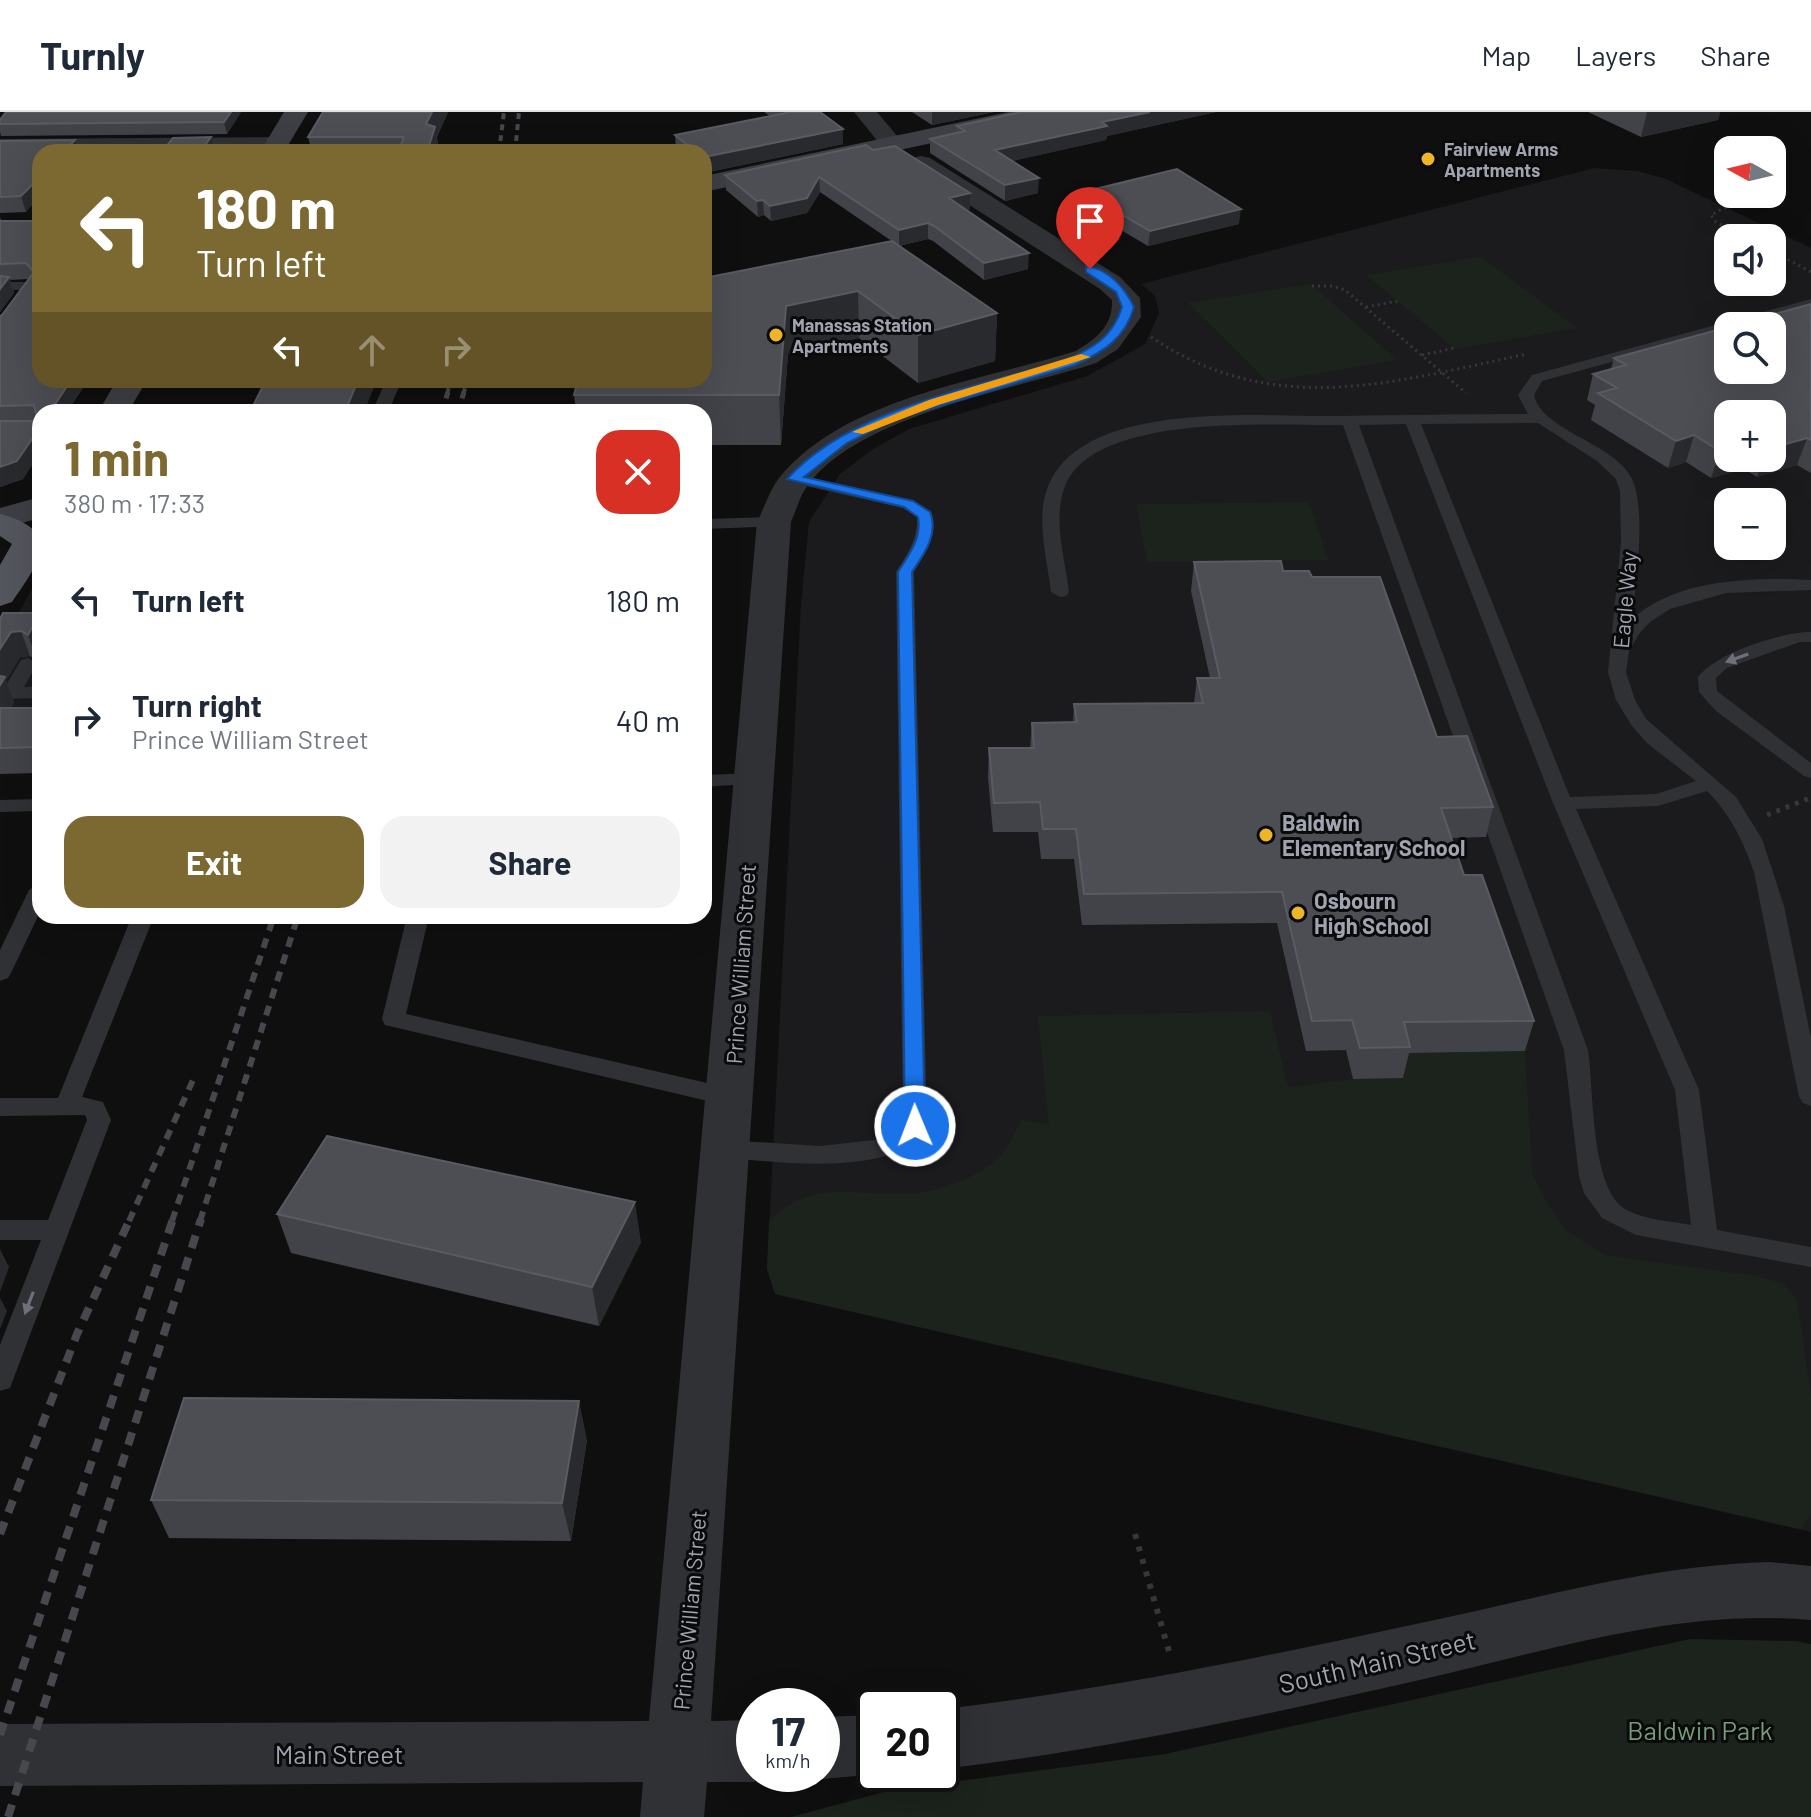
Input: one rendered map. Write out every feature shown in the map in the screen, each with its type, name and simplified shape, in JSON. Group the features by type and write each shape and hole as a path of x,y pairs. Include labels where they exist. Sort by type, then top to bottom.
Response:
{"highway":[{"path":"0,522 25,536 29,544 32,540"},
{"path":"0,595 32,541"}],"main road":[{"path":"276,144 296,112"},
{"path":"712,182 1043,112"}],"street":[{"path":"865,112 892,144 1121,291 1128,307 1127,317 1120,329"},
{"path":"0,146 32,147"},
{"name":"Prince William Street","path":"672,1817 774,522 779,503 794,479 825,451 876,423 933,402 1070,363 1099,350 1120,329"},
{"name":"South Main Street","path":"960,1737 1036,1729 1235,1693 1680,1596 1711,1591 1766,1589 1811,1593"},
{"path":"678,1751 736,1751"},
{"name":"Main Street","path":"0,1755 678,1751"}],"lane":[{"path":"0,286 30,286 0,327"},
{"path":"1542,418 1526,398 1528,388 1537,378 1811,303"},
{"path":"1060,592 1052,520 1053,495 1060,478 1073,462 1123,435 1191,423 1542,418"},
{"name":"Eagle Way","path":"1542,418 1615,467 1624,478 1631,506 1617,672 1622,696 1635,721 1652,739 1711,783 1744,823 1770,886 1811,1097"},
{"path":"1349,420 1576,1050 1582,1077 1590,1168 1595,1191 1602,1204 1615,1215 1636,1225 1811,1257"},
{"path":"1412,420 1563,803 1687,1090 1705,1238"},
{"path":"725,1149 821,1155 889,1147 915,1126 905,572 921,547 927,528 925,515 908,504 794,479"},
{"path":"712,524 774,522"},
{"path":"1620,650 1633,628 1649,614 1680,601 1736,586 1774,583 1811,585"},
{"path":"1811,637 1798,637 1720,664 1707,677 1708,692 1723,707 1811,772"},
{"path":"6,693 28,664"},
{"path":"6,693 32,692"},
{"path":"712,781 754,779"},
{"path":"1563,803 1658,800 1711,783"},
{"path":"0,806 32,805"},
{"path":"0,973 32,907"},
{"path":"66,1107 140,924"},
{"path":"416,924 393,1019 729,1097"},
{"path":"0,1107 90,1106 99,1113 99,1120 0,1380"},
{"path":"0,1230 56,1230"}],"path":[{"path":"1720,224 1711,215 1724,208"},
{"path":"1786,259 1811,272"},
{"path":"1312,286 1340,288 1468,395"},
{"path":"1365,307 1398,301"},
{"path":"1120,329 1149,336 1223,376 1255,382 1331,388 1440,372"},
{"path":"1421,355 1455,348"},
{"path":"1744,823 1811,798"},
{"path":"1135,1534 1164,1635"}],"shaded area":[{"name":"Osbourn High School","path":"1594,168 1638,171 1666,179 1714,202 1714,208 1727,208 1761,224 1714,224 1714,296 1786,296 1786,236 1811,248 1811,1532 775,1294 767,1269 801,604 809,522 840,474 873,449 909,429 1087,376 1145,344 1159,313 1155,296 1141,284"},
{"path":"32,589 32,773 0,773 0,646"}],"green space":[{"path":"1481,257 1577,328 1455,349 1366,275"},
{"path":"1311,284 1397,360 1268,382 1188,303"},
{"path":"1309,502 1328,560 1147,562 1136,504"},
{"path":"1270,1011 1288,1087 1353,1079 1402,1078 1397,1053 1525,1051 1532,1172 1546,1202 1567,1231 1605,1255 1756,1276 1783,1283 1797,1300 1811,1394 1811,1514 1800,1529 775,1294 767,1269 769,1221 784,1208 800,1200 831,1192 914,1193 951,1185 995,1161 1022,1120 1049,1125 1038,1016"},
{"name":"Baldwin Park","path":"1690,1639 1811,1644 1811,1817 791,1817 884,1792 960,1792 960,1781 1165,1754"}],"building":[{"path":"6,112 231,112 224,122 0,124"},
{"path":"323,112 432,112 426,124 435,127 430,144 401,144 404,137 308,137"},
{"path":"820,112 843,129 712,155 712,144 686,144 675,135 786,113"},
{"path":"1021,112 1150,112 1102,122 1107,126 995,150 1039,178 1005,185 930,139 965,131 957,126"},
{"path":"211,137 206,144 168,144 173,138"},
{"path":"75,140 71,144 32,144 32,185 21,196 0,197 0,141"},
{"path":"866,145 873,150 895,146 970,193 949,198 1029,253 984,263 928,223 899,230 819,177 807,198 770,206 763,200 757,201 725,175"},
{"path":"1177,169 1241,209 1150,231 1083,192"},
{"path":"0,221 32,221 32,270 26,263 0,264"},
{"path":"892,241 997,313 918,335 858,291 786,306 779,395 574,395 576,388 712,388 712,276"},
{"path":"32,275 32,388 66,388 55,404 0,406 2,315"},
{"path":"0,276 9,277 0,289"},
{"path":"1811,304 1811,440 1807,438 1786,444 1786,400 1714,400 1714,447 1694,435 1676,441 1598,393 1617,388 1593,374 1626,365 1614,358 1714,331 1714,384 1786,384 1786,312 1782,312"},
{"path":"262,388 355,388 348,404 254,404"},
{"path":"0,421 32,421 32,439 17,461 0,467"},
{"name":"Baldwin Elementary School","path":"1281,561 1283,571 1309,571 1312,577 1380,577 1437,737 1467,736 1493,807 1441,808 1464,875 1482,875 1534,1021 1404,1022 1410,1047 1360,1048 1352,1020 1312,1021 1282,892 1084,894 1076,829 1043,829 1040,802 994,803 989,748 1034,748 1032,723 1077,722 1074,704 1203,703 1197,678 1220,678 1194,562"},
{"path":"3,613 32,613 32,628 28,635 21,631 11,632 0,649 0,619"},
{"path":"0,708 32,708 32,747 0,748"},
{"path":"327,1136 635,1202 592,1287 277,1214"},
{"path":"184,1398 579,1401 562,1503 151,1500"}],"railway":[{"path":"500,144 504,112"},
{"path":"516,144 519,112"},
{"path":"447,394 449,388"},
{"path":"463,394 465,388"},
{"path":"444,404 448,392"},
{"path":"460,404 464,392"},
{"path":"172,1221 271,924"},
{"path":"200,1221 295,924"},
{"path":"129,1221 193,1080"},
{"path":"0,1534 77,1334 130,1219"},
{"path":"0,1735 173,1219"},
{"path":"8,1817 201,1219"}],"slow traffic":[{"path":"858,432 889,417 933,402 1085,357"}],"place":[{"name":"Fairview Arms Apartments","path":"1428,159"},
{"name":"Manassas Station Apartments","path":"776,335"},
{"name":"Baldwin Elementary School","path":"1266,835"},
{"name":"Osbourn High School","path":"1298,913"}],"route":[{"path":"915,1126 905,572 921,547 927,528 925,515 908,504 794,479 825,451 889,417 1070,363 1099,350 1123,326 1128,307 1121,291 1090,269"}]}
